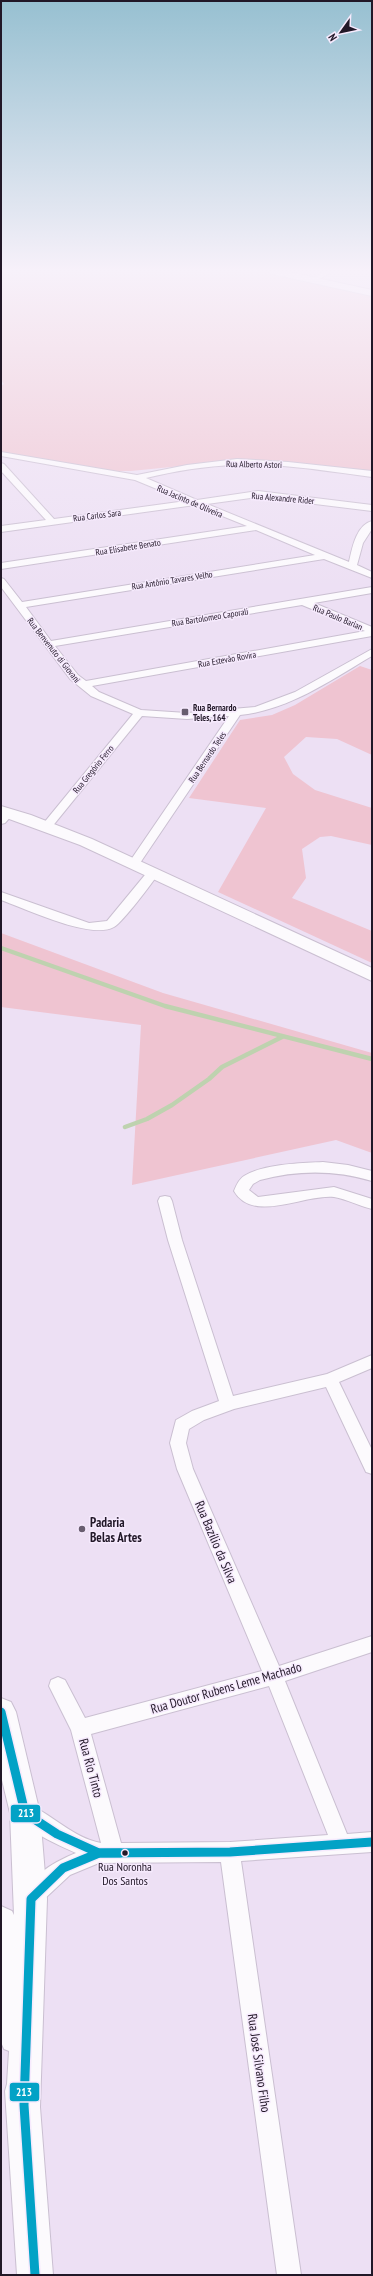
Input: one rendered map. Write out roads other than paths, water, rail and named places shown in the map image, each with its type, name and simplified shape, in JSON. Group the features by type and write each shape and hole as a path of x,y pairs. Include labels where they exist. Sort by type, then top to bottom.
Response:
{"highway":[{"path":"1,1712 25,1813 31,1899 24,2105"},
{"path":"1,1922 24,2105 35,2275"}],"main road":[{"path":"3,815 47,826 134,864 372,975"}],"street":[{"name":"Rua Jacinto de Oliveira","path":"1,454 137,478 194,503 372,575"},
{"name":"Rua Alberto Astori","path":"137,478 200,465 237,462 274,463 372,474"},
{"path":"1,466 51,521"},
{"name":"Rua Alexandre Rider","path":"194,503 258,494 372,508"},
{"name":"Rua Carlos Sara","path":"1,529 51,521 194,503"},
{"path":"352,567 363,531 372,524"},
{"name":"Rua Elisabete Benato","path":"1,566 255,528"},
{"name":"Rua Antônio Tavares Velho","path":"19,605 325,556"},
{"name":"Rua Benvenuto di Giovani","path":"1,581 83,686 111,703 138,713 187,716 236,713"},
{"name":"Rua Bartolomeo Caporali","path":"49,644 372,590"},
{"name":"Rua Paulo Barian","path":"303,602 372,632"},
{"name":"Rua Estevão Rovira","path":"83,686 372,632"},
{"path":"236,713 257,710 299,694 372,652"},
{"name":"Rua Gregório Ferro","path":"47,826 138,713"},
{"name":"Rua Bernardo Teles","path":"134,864 236,713"},
{"path":"1,896 88,927 102,927 111,924 153,873"},
{"path":"372,1176 352,1170 323,1167 288,1170 251,1178 243,1185 241,1191 247,1198 257,1202 334,1192 372,1204"},
{"path":"166,1201 175,1240 228,1405"},
{"name":"Rua Bazílio da Silva","path":"341,1843 274,1676 184,1469 178,1443 182,1426 195,1416 228,1405 330,1379 372,1361"},
{"path":"330,1379 372,1467"},
{"name":"Rua Doutor Rubens Leme Machado","path":"80,1728 274,1676 372,1644"},
{"name":"Rua Rio Tinto","path":"58,1686 80,1728 107,1853"},
{"path":"25,1813 57,1834 107,1853"},
{"path":"31,1899 63,1868 107,1853 230,1852 372,1842"},
{"name":"Rua José Silvano Filho","path":"230,1852 289,2275"}],"waterway":[{"path":"1,948 165,1006 372,1059"},
{"path":"125,1127 147,1119 172,1105 209,1079 222,1067 282,1037"}],"place":[{"name":"Rua Bernardo Teles, 164","path":"185,712"},
{"name":"Padaria Belas Artes","path":"82,1529"},
{"name":"Rua Noronha Dos Santos","path":"125,1853"}]}
